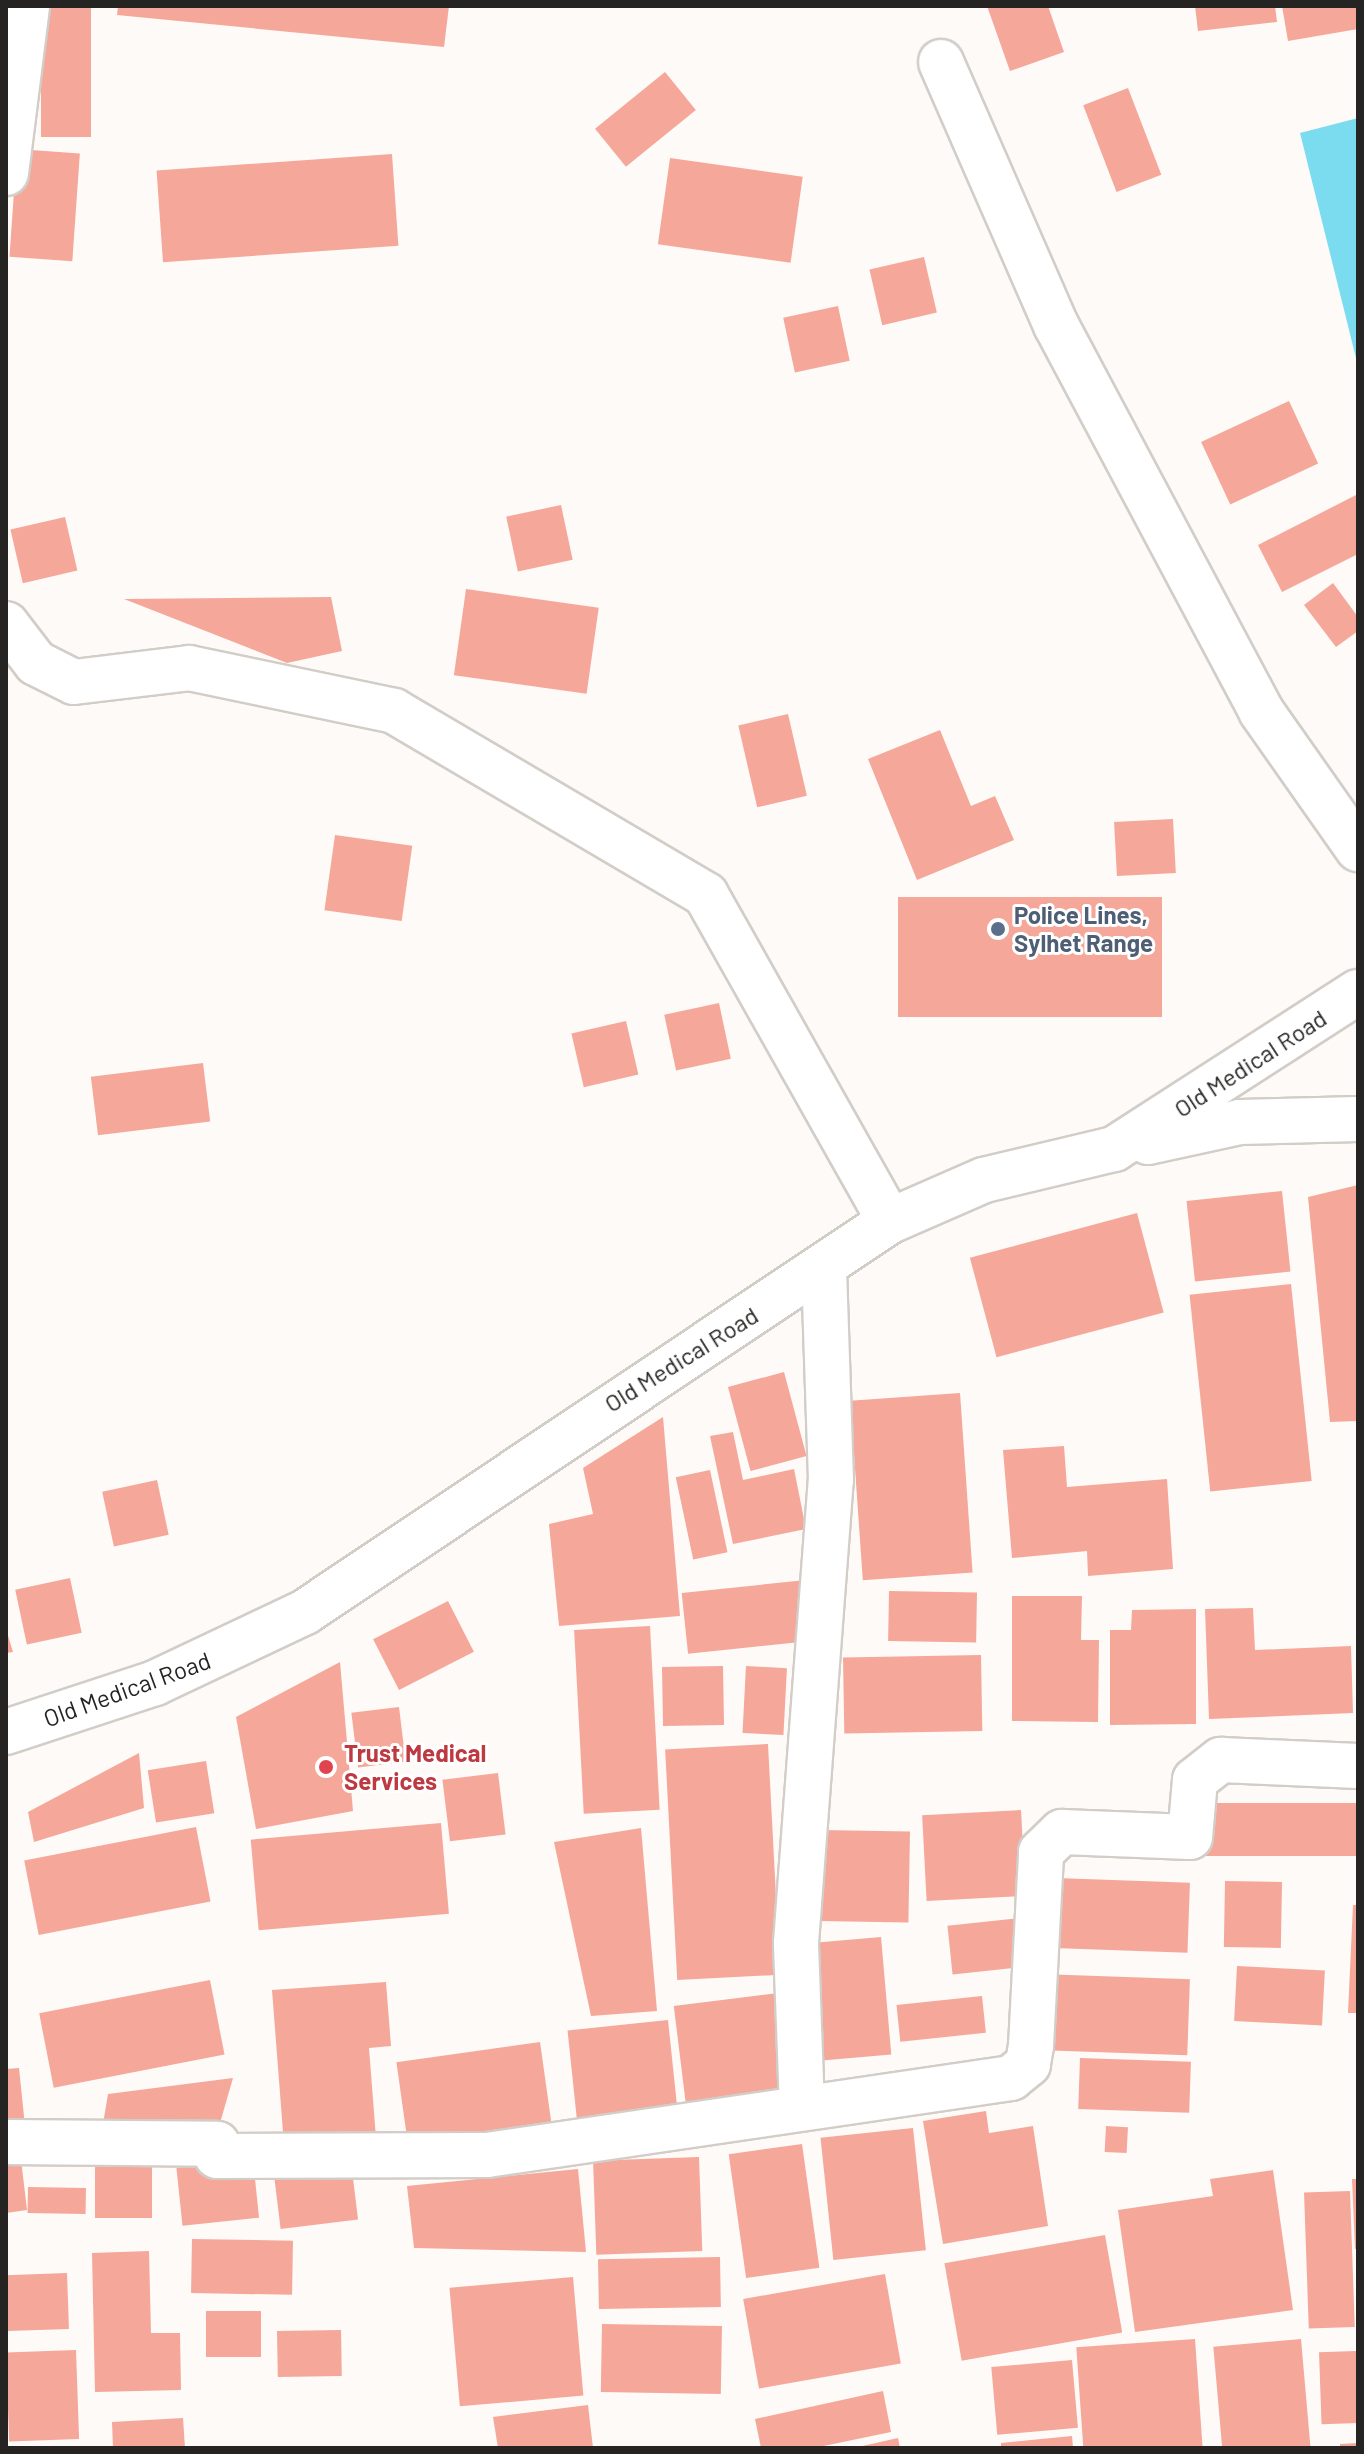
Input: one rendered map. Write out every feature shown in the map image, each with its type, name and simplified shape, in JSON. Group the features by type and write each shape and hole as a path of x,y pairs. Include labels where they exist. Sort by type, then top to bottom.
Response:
{"street":[{"path":"6,173 27,6"},
{"path":"941,62 1086,380 1261,711 1358,849"},
{"path":"6,624 36,663 74,682 189,668 394,711 706,895 890,1221"},
{"name":"Old Medical Road","path":"6,1732 155,1683 305,1612 507,1483 602,1408 824,1270 890,1221 984,1180 1114,1149 1358,992"},
{"path":"1114,1149 1240,1122 1358,1119"},
{"path":"802,2108 796,1943 831,1480 824,1270"},
{"path":"6,2142 217,2144 217,2156 487,2155 1011,2078 1028,2064 1041,1852 1062,1832 1190,1837 1195,1780 1221,1760 1358,1766"}],"water":[{"path":"1358,118 1358,366 1300,133"}],"building":[{"path":"41,6 91,6 91,137 41,137"},
{"path":"118,6 449,6 444,47 117,15"},
{"path":"987,6 1048,6 1064,52 1010,71"},
{"path":"1195,6 1275,6 1277,22 1198,31"},
{"path":"1282,6 1358,6 1358,29 1288,41"},
{"path":"665,72 696,110 626,167 595,129"},
{"path":"1128,88 1161,175 1117,192 1083,105"},
{"path":"17,149 80,153 72,261 9,257"},
{"path":"392,154 398,246 163,262 157,170"},
{"path":"670,158 803,177 791,263 658,244"},
{"path":"924,257 937,313 882,325 869,270"},
{"path":"838,306 850,361 795,372 783,318"},
{"path":"1289,401 1318,464 1230,505 1201,442"},
{"path":"1358,494 1358,554 1282,592 1258,545"},
{"path":"561,505 573,560 518,571 506,517"},
{"path":"65,517 77,571 23,583 10,530"},
{"path":"1333,583 1358,617 1358,631 1336,647 1304,605"},
{"path":"466,589 599,608 587,694 454,675"},
{"path":"331,597 342,651 287,663 124,599"},
{"path":"788,714 807,796 757,807 738,725"},
{"path":"940,730 971,806 995,796 1014,840 917,880 868,759"},
{"path":"1173,819 1176,873 1117,876 1114,822"},
{"path":"335,835 412,846 402,921 324,910"},
{"path":"898,897 1162,897 1162,1017 898,1017"},
{"path":"719,1003 731,1059 676,1070 664,1015"},
{"path":"626,1021 638,1075 584,1087 571,1034"},
{"path":"203,1063 210,1122 98,1135 91,1077"},
{"path":"1358,1185 1358,1421 1330,1422 1308,1197"},
{"path":"1282,1191 1290,1272 1195,1282 1187,1201"},
{"path":"1137,1213 1164,1312 997,1357 970,1258"},
{"path":"1291,1284 1312,1481 1210,1492 1190,1295"},
{"path":"784,1372 807,1456 750,1471 728,1387"},
{"path":"960,1393 973,1573 863,1580 850,1401"},
{"path":"663,1417 680,1616 559,1626 549,1524 593,1514 583,1468"},
{"path":"733,1432 743,1480 794,1469 806,1529 733,1544 710,1436"},
{"path":"1064,1446 1067,1487 1167,1479 1173,1569 1088,1576 1087,1551 1012,1558 1003,1450"},
{"path":"710,1470 727,1552 693,1559 676,1477"},
{"path":"157,1480 169,1535 114,1546 102,1492"},
{"path":"70,1578 82,1633 27,1644 15,1590"},
{"path":"806,1580 812,1641 688,1654 682,1593"},
{"path":"889,1591 977,1593 976,1643 888,1641"},
{"path":"1012,1596 1082,1596 1081,1640 1099,1640 1098,1722 1012,1721"},
{"path":"448,1601 474,1652 399,1690 373,1639"},
{"path":"1253,1608 1255,1650 1351,1646 1353,1713 1209,1719 1205,1609"},
{"path":"1196,1609 1196,1724 1110,1725 1110,1630 1131,1630 1132,1610"},
{"path":"650,1626 660,1810 584,1814 574,1630"},
{"path":"6,1629 13,1652 6,1653"},
{"path":"981,1655 982,1731 844,1733 843,1657"},
{"path":"340,1662 353,1811 256,1829 236,1717"},
{"path":"723,1666 724,1725 663,1726 662,1667"},
{"path":"746,1666 787,1668 783,1735 742,1733"},
{"path":"399,1707 406,1762 358,1767 351,1713"},
{"path":"768,1744 780,1975 677,1980 665,1749"},
{"path":"139,1753 144,1808 34,1842 28,1812"},
{"path":"206,1761 214,1813 156,1823 148,1770"},
{"path":"498,1773 506,1835 450,1841 442,1780"},
{"path":"1206,1803 1358,1803 1358,1856 1206,1856"},
{"path":"1021,1810 1026,1896 927,1901 922,1815"},
{"path":"441,1823 449,1914 259,1930 251,1840"},
{"path":"196,1827 211,1902 39,1935 24,1860"},
{"path":"641,1828 657,2011 591,2016 554,1842"},
{"path":"820,1830 910,1832 908,1923 818,1921"},
{"path":"1056,1878 1190,1883 1187,1953 1054,1948"},
{"path":"1225,1881 1282,1882 1281,1948 1224,1947"},
{"path":"1353,1905 1358,1905 1358,2013 1348,2013"},
{"path":"1030,1917 1035,1966 953,1974 947,1926"},
{"path":"881,1937 891,2055 811,2062 800,1944"},
{"path":"1237,1966 1325,1971 1322,2026 1234,2021"},
{"path":"1040,1974 1190,1979 1187,2055 1037,2050"},
{"path":"210,1980 225,2055 54,2088 39,2013"},
{"path":"386,1982 391,2046 369,2048 376,2138 284,2145 272,1990"},
{"path":"779,1993 792,2100 687,2113 674,2006"},
{"path":"982,1996 986,2033 900,2042 896,2005"},
{"path":"668,2020 678,2116 578,2127 568,2031"},
{"path":"540,2042 552,2127 408,2147 396,2062"},
{"path":"1080,2058 1191,2062 1189,2113 1078,2109"},
{"path":"19,2068 25,2126 6,2128 6,2069"},
{"path":"233,2078 218,2130 103,2124 108,2094"},
{"path":"986,2111 989,2133 1033,2126 1048,2226 943,2244 923,2121"},
{"path":"1106,2126 1128,2127 1127,2153 1105,2152"},
{"path":"913,2128 926,2250 833,2260 821,2138"},
{"path":"802,2144 819,2268 746,2278 729,2154"},
{"path":"20,2151 27,2210 6,2213 6,2153"},
{"path":"699,2157 702,2251 596,2255 593,2161"},
{"path":"95,2160 152,2160 152,2218 95,2218"},
{"path":"253,2160 259,2218 182,2226 176,2168"},
{"path":"351,2162 358,2220 281,2229 274,2172"},
{"path":"578,2169 586,2252 414,2248 407,2186"},
{"path":"1273,2170 1293,2310 1135,2332 1118,2210 1213,2196 1210,2179"},
{"path":"1352,2179 1358,2179 1358,2248 1355,2249"},
{"path":"28,2187 86,2188 86,2214 28,2213"},
{"path":"1350,2191 1355,2327 1309,2329 1304,2193"},
{"path":"1105,2235 1122,2332 962,2361 944,2263"},
{"path":"192,2239 293,2241 292,2295 191,2293"},
{"path":"149,2251 151,2333 180,2333 181,2390 95,2392 92,2253"},
{"path":"720,2257 721,2307 599,2309 598,2259"},
{"path":"67,2273 69,2329 8,2331 6,2275"},
{"path":"885,2274 901,2364 759,2389 743,2299"},
{"path":"573,2277 583,2396 460,2406 449,2288"},
{"path":"206,2311 261,2311 261,2357 206,2357"},
{"path":"602,2324 722,2326 721,2394 601,2392"},
{"path":"341,2330 342,2376 278,2377 277,2331"},
{"path":"1195,2339 1203,2448 1083,2448 1076,2347"},
{"path":"1301,2339 1310,2448 1222,2448 1213,2347"},
{"path":"76,2350 79,2439 9,2441 6,2352"},
{"path":"1356,2351 1358,2423 1322,2424 1319,2352"},
{"path":"1072,2360 1078,2428 997,2435 991,2367"},
{"path":"883,2391 891,2432 814,2448 761,2448 755,2419"},
{"path":"588,2405 593,2448 498,2448 493,2417"},
{"path":"183,2418 185,2448 113,2448 112,2422"},
{"path":"1072,2436 1073,2448 1001,2448 1001,2443"},
{"path":"898,2438 900,2448 858,2448 858,2447"},
{"path":"1358,2443 1358,2448 1340,2448 1340,2444"}],"place":[{"name":"Police Lines, Sylhet Range","path":"998,929"},
{"name":"Trust Medical Services","path":"326,1767"}]}
